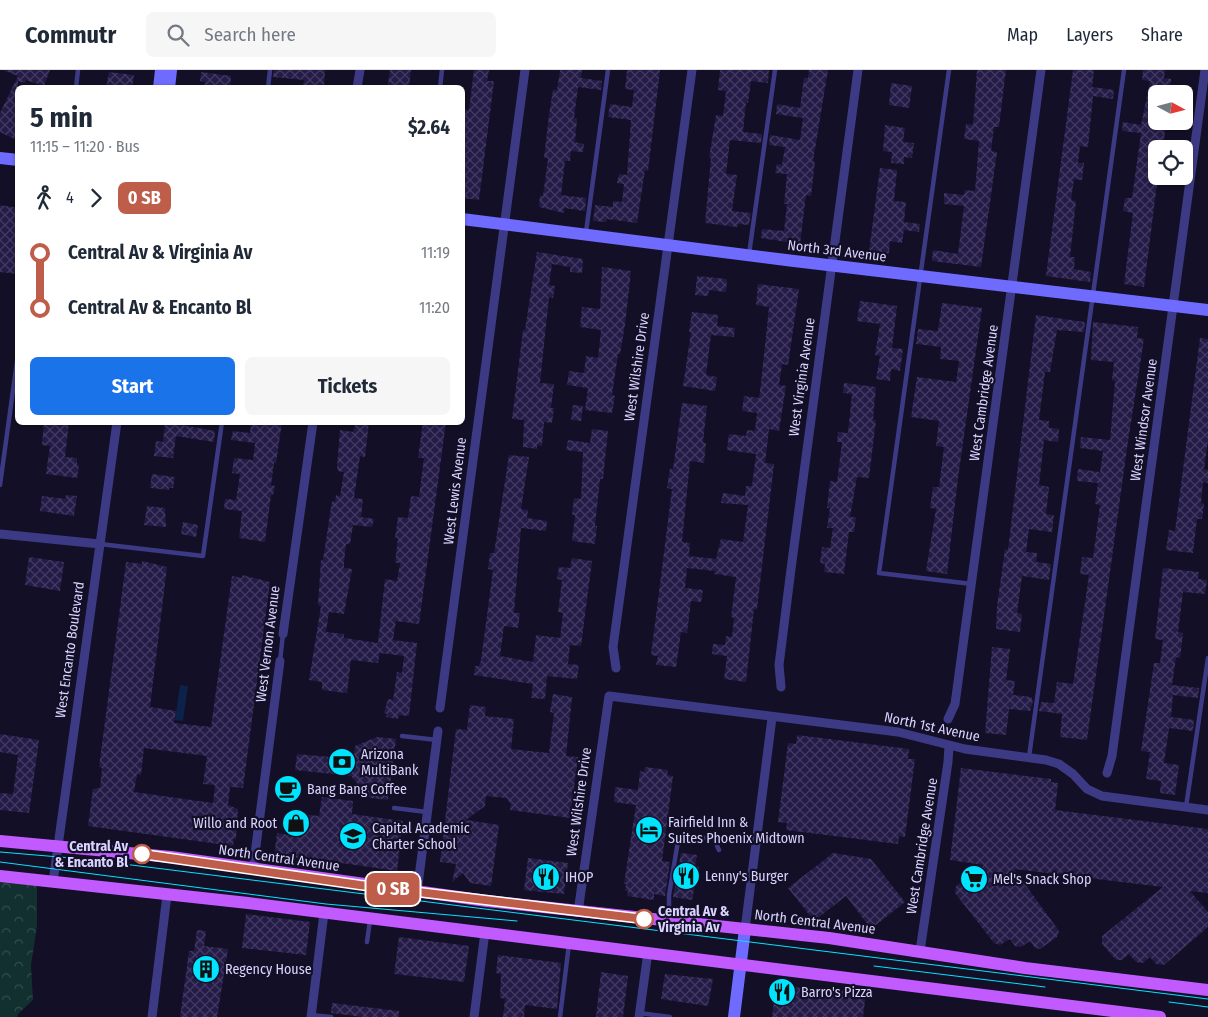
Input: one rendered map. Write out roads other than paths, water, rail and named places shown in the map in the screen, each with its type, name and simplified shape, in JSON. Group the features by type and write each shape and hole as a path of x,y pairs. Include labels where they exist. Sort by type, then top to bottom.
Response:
{"main road":[{"name":"North Central Avenue","path":"0,842 171,857 417,892 920,950 1025,968 1208,990"},
{"path":"0,876 53,886 167,894 370,918 1160,1017"}],"street":[{"path":"160,85 162,70"},
{"path":"170,85 172,70"},
{"path":"358,85 360,70"},
{"name":"West Lewis Avenue","path":"440,708 525,70"},
{"name":"West Wilshire Drive","path":"616,668 613,647 692,70"},
{"name":"West Virginia Avenue","path":"781,687 779,664 858,70"},
{"name":"West Cambridge Avenue","path":"948,718 955,704 1041,70"},
{"name":"West Windsor Avenue","path":"1107,773 1112,756 1205,70"},
{"path":"0,158 15,160"},
{"name":"North 3rd Avenue","path":"465,219 748,256 1208,310"},
{"name":"West Encanto Boulevard","path":"53,886 117,425"},
{"name":"West Vernon Avenue","path":"283,634 313,425"},
{"path":"0,534 100,544"},
{"name":"West Vernon Avenue","path":"253,869 280,662"},
{"name":"West Wilshire Drive","path":"578,912 608,696"},
{"name":"North 1st Avenue","path":"608,696 772,718 798,718 903,733 949,746 1059,764 1073,774 1088,789 1102,796 1208,810"},
{"path":"734,1017 772,718"},
{"path":"417,892 437,736"},
{"name":"West Cambridge Avenue","path":"920,950 949,746"},
{"path":"152,1017 167,894"},
{"path":"311,1016 324,913"},
{"path":"474,1017 485,932"},
{"path":"639,1015 648,952"}],"lane":[{"path":"76,85 78,70"},
{"path":"268,85 270,70"},
{"path":"440,85 442,70"},
{"path":"586,235 608,70"},
{"path":"748,256 775,70"},
{"path":"949,70 922,276 879,573 972,584"},
{"path":"1029,758 1124,70"},
{"path":"0,485 15,376"},
{"path":"100,544 203,556 222,425"},
{"name":"West Vernon Avenue","path":"280,662 283,634"},
{"path":"1186,807 1208,658"},
{"path":"402,736 437,736"},
{"path":"394,808 427,812"},
{"path":"669,922 670,886 678,841 682,838 690,837 714,840 719,850"},
{"path":"367,942 370,918"},
{"path":"560,1017 570,942"},
{"path":"639,1015 670,1017"},
{"path":"311,1016 331,1017"}],"water":[{"path":"180,685 188,686 183,721 175,720"}],"tram line":[{"path":"0,852 83,859 1208,999"},
{"path":"0,862 326,904 517,921"},
{"path":"874,966 1045,987"},
{"path":"1169,1002 1208,1007"}],"place":[{"name":"Arizona MultiBank","path":"342,762"},
{"name":"Bang Bang Coffee","path":"288,789"},
{"name":"Willo and Root","path":"296,823"},
{"name":"Fairfield Inn & Suites Phoenix Midtown","path":"649,830"},
{"name":"Capital Academic Charter School","path":"353,836"},
{"name":"Central Av & Encanto Bl","path":"142,854"},
{"name":"Lenny's Burger","path":"686,876"},
{"name":"IHOP","path":"546,877"},
{"name":"Mel's Snack Shop","path":"974,879"},
{"name":"Central Av & Virginia Av","path":"644,919"},
{"name":"Regency House","path":"206,969"},
{"name":"Barro's Pizza","path":"782,992"}]}
